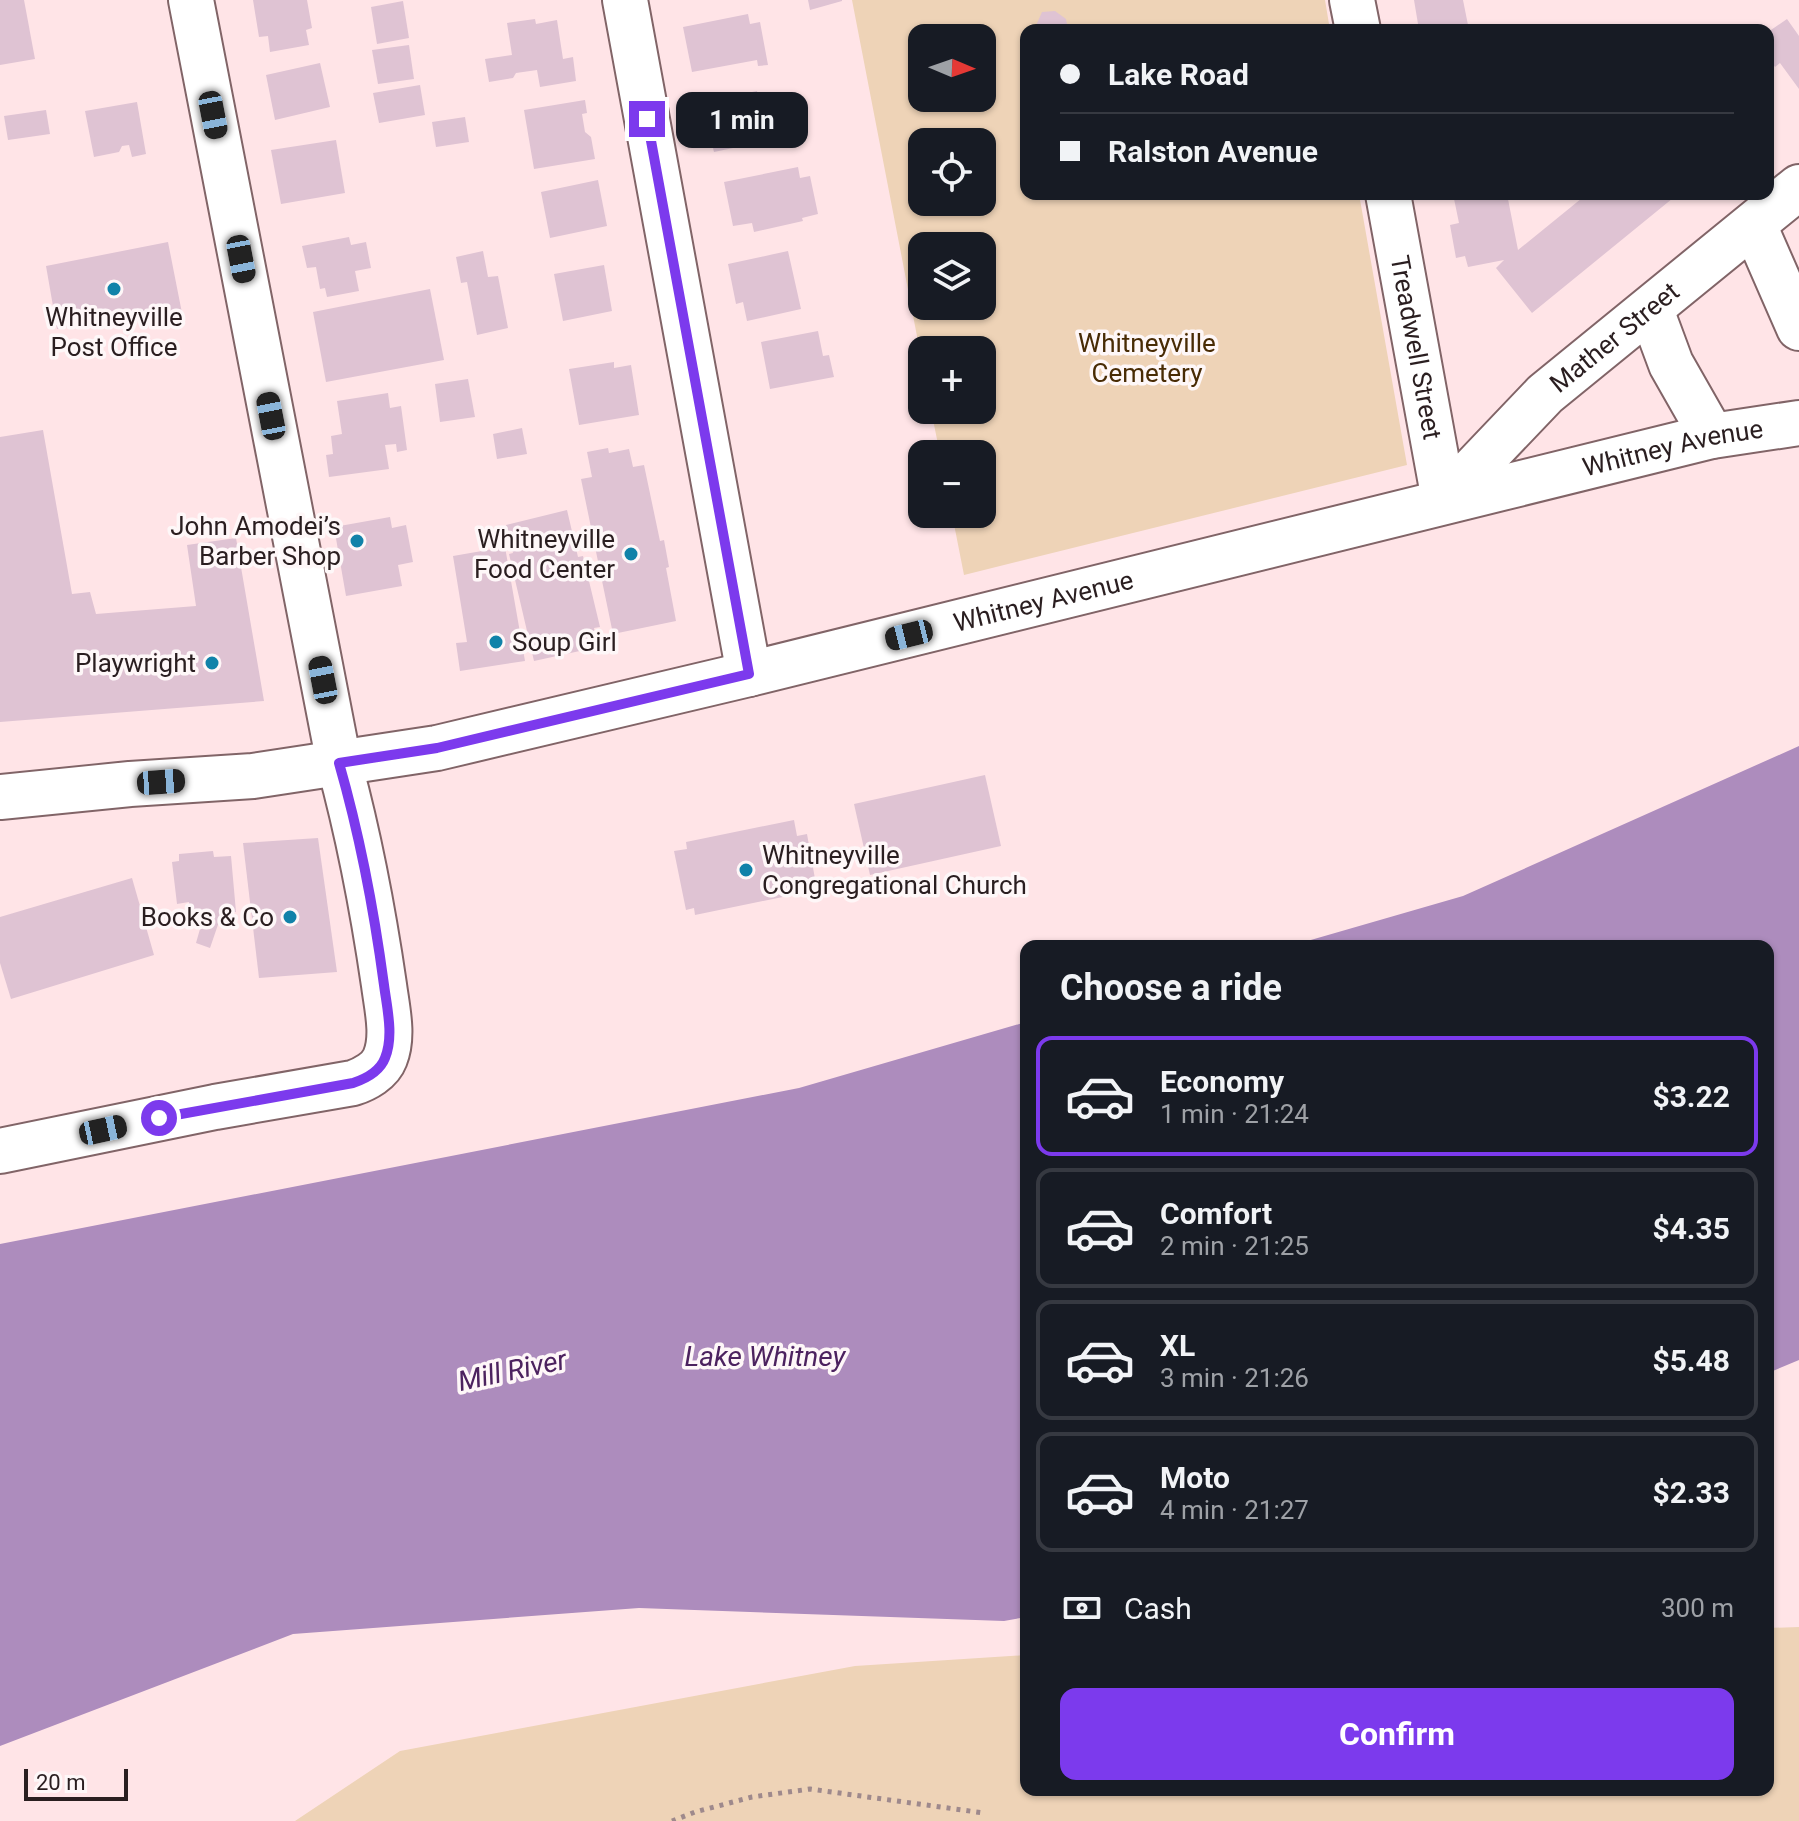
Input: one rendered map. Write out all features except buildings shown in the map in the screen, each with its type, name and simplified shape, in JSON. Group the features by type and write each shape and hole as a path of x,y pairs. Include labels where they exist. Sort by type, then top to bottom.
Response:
{"main road":[{"path":"0,1151 215,1107 353,1083 368,1078 385,1060 390,1037 380,957 360,846 339,763 191,0"},
{"path":"625,0 749,674"},
{"path":"1352,0 1357,24"},
{"name":"Mather Street","path":"1444,500 1545,394 1799,187"},
{"name":"Treadwell Street","path":"1389,200 1444,500"},
{"path":"1754,225 1787,264 1798,322"},
{"path":"1651,310 1671,364 1712,436"},
{"name":"Whitney Avenue","path":"0,797 253,776 437,748 1712,436 1799,423"}],"path":[{"path":"672,1821 752,1797 810,1789 984,1813"}],"green space":[{"name":"Whitneyville Cemetery","path":"852,0 1325,0 1329,24 1020,24 1020,200 1360,200 1407,465 964,575 955,528 996,528 996,440 937,440 934,424 996,424 996,336 917,336 914,320 996,320 996,232 908,232 908,290"},
{"path":"1799,1627 1799,1821 295,1821 400,1751 855,1666 1020,1655 1020,1796 1774,1796 1774,1628"}],"water":[{"path":"1799,746 1799,1360 1774,1370 1774,940 1311,940 1463,896"},
{"name":"Lake Whitney","path":"1020,1024 1020,1618 1004,1621 639,1608 293,1634 0,1746 0,1244 799,1088"}],"place":[{"name":"Whitneyville Post Office","path":"114,289"},
{"name":"John Amodei’s Barber Shop","path":"357,541"},
{"name":"Whitneyville Food Center","path":"631,554"},
{"name":"Soup Girl","path":"496,642"},
{"name":"Playwright","path":"212,663"},
{"name":"Whitneyville Congregational Church","path":"746,870"},
{"name":"Books & Co","path":"290,917"}],"route":[{"path":"159,1118 353,1083 368,1078 385,1060 390,1037 380,957 360,846 339,763 437,748 749,674 647,119"}],"water label":[{"name":"Mill River","path":"512,1370"}]}
